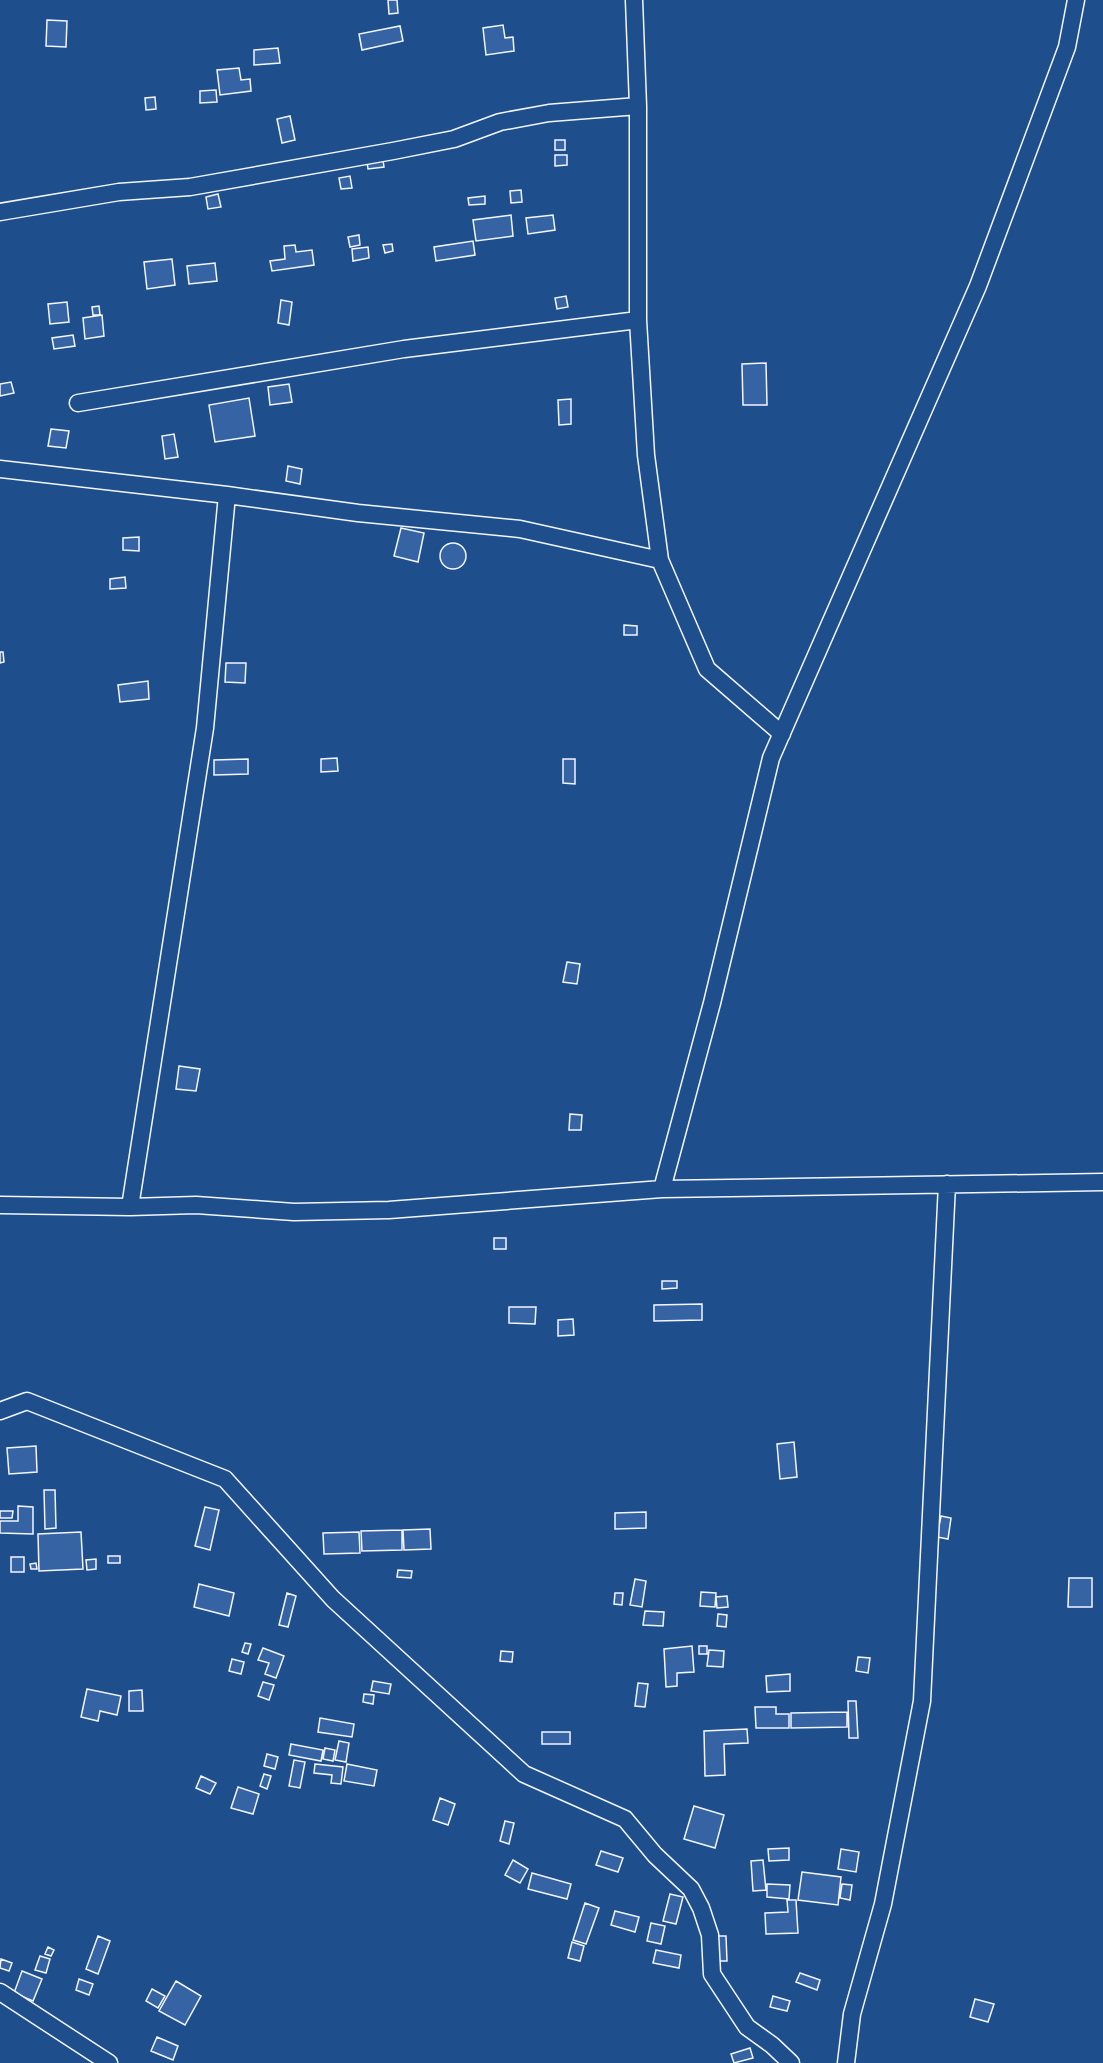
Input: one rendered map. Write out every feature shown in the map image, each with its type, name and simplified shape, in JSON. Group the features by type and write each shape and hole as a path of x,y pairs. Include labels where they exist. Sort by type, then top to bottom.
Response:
{"street":[{"path":"634,0 638,106 638,320 646,455 660,560 707,669 782,734"},
{"path":"662,1189 712,1003 771,758 978,286 1067,47 1076,0"},
{"path":"0,212 119,192 190,187 393,151 454,139 500,122 549,113 638,106"},
{"path":"78,403 404,349 638,320"},
{"path":"0,469 227,495 358,513 520,529 660,560"},
{"path":"130,1207 206,728 227,495"},
{"path":"0,1205 130,1207 196,1205 294,1212 389,1210 662,1189 1103,1182"},
{"path":"846,2063 852,2014 883,1904 922,1701 946,1184"},
{"path":"0,1411 27,1401 225,1479 333,1599 524,1774 625,1819 655,1856 691,1889 701,1908 710,1935 712,1974 747,2027 772,2045 791,2063"},
{"path":"0,1992 109,2063"}],"building":[{"path":"388,0 397,0 398,13 389,14"},
{"path":"47,20 67,21 66,47 46,46"},
{"path":"503,25 505,38 513,37 514,51 486,55 483,28"},
{"path":"400,26 403,41 362,50 359,34"},
{"path":"278,48 280,63 254,65 254,50"},
{"path":"239,68 241,80 250,79 251,91 220,95 217,70"},
{"path":"216,90 217,102 200,103 200,91"},
{"path":"155,97 156,109 146,110 145,98"},
{"path":"290,116 295,140 282,143 277,119"},
{"path":"555,140 565,140 565,150 555,150"},
{"path":"555,155 567,155 567,165 555,166"},
{"path":"383,160 384,167 368,169 367,162"},
{"path":"350,176 352,188 341,189 339,178"},
{"path":"521,190 522,202 511,203 510,191"},
{"path":"218,194 221,207 208,209 206,197"},
{"path":"485,196 485,204 469,205 468,198"},
{"path":"511,215 513,236 476,241 473,220"},
{"path":"553,215 555,230 528,234 526,218"},
{"path":"359,235 360,245 350,247 348,237"},
{"path":"473,241 475,255 436,261 434,247"},
{"path":"392,244 393,251 385,253 383,245"},
{"path":"295,245 296,252 312,250 314,265 272,271 270,261 285,259 284,246"},
{"path":"368,247 369,258 353,261 352,249"},
{"path":"172,259 175,285 147,289 144,262"},
{"path":"215,263 217,281 189,284 187,266"},
{"path":"566,296 568,307 557,309 555,298"},
{"path":"281,300 292,302 289,325 278,323"},
{"path":"67,302 69,322 50,324 48,304"},
{"path":"99,306 100,315 93,315 92,307"},
{"path":"102,315 104,336 85,339 83,318"},
{"path":"73,335 75,346 54,349 52,338"},
{"path":"766,363 767,405 743,405 742,364"},
{"path":"11,382 14,393 0,396 0,384"},
{"path":"289,384 292,402 270,405 268,387"},
{"path":"249,398 255,436 215,442 209,405"},
{"path":"571,399 571,424 559,425 558,400"},
{"path":"51,429 69,431 66,448 48,446"},
{"path":"174,434 178,457 165,459 162,436"},
{"path":"288,466 302,469 300,484 286,481"},
{"path":"401,528 424,533 418,562 394,556"},
{"path":"139,537 139,551 123,550 123,538"},
{"path":"453,543 462,547 466,556 462,565 453,569 444,565 440,556 444,547"},
{"path":"125,577 126,588 110,589 110,579"},
{"path":"624,625 637,626 637,635 624,635"},
{"path":"0,652 3,652 4,662 0,663"},
{"path":"226,663 246,663 245,683 225,682"},
{"path":"148,681 149,699 120,702 118,685"},
{"path":"337,758 338,771 321,772 321,759"},
{"path":"248,759 248,774 214,775 214,760"},
{"path":"563,759 575,759 575,784 563,783"},
{"path":"567,962 580,964 577,984 563,982"},
{"path":"179,1066 200,1069 196,1091 176,1089"},
{"path":"570,1114 582,1115 581,1130 569,1130"},
{"path":"494,1238 506,1238 506,1249 494,1249"},
{"path":"662,1281 677,1281 677,1288 662,1289"},
{"path":"702,1304 702,1320 654,1321 654,1305"},
{"path":"509,1307 536,1307 535,1324 509,1323"},
{"path":"573,1319 574,1335 558,1336 558,1320"},
{"path":"794,1442 797,1477 780,1479 777,1444"},
{"path":"36,1446 37,1472 9,1474 7,1448"},
{"path":"44,1490 55,1490 56,1528 45,1529"},
{"path":"18,1506 33,1507 33,1534 0,1533 0,1521 18,1521"},
{"path":"205,1507 219,1510 210,1550 195,1546"},
{"path":"0,1511 13,1511 12,1518 0,1518"},
{"path":"646,1512 646,1528 615,1529 615,1513"},
{"path":"941,1516 951,1518 948,1539 937,1537"},
{"path":"430,1529 431,1549 404,1550 403,1530"},
{"path":"402,1530 402,1550 362,1551 361,1531"},
{"path":"81,1532 83,1569 39,1571 38,1534"},
{"path":"359,1532 360,1553 324,1554 323,1533"},
{"path":"108,1556 120,1556 120,1563 108,1563"},
{"path":"11,1557 24,1557 24,1572 11,1572"},
{"path":"96,1559 96,1569 87,1570 86,1560"},
{"path":"36,1563 37,1569 31,1569 30,1564"},
{"path":"398,1570 412,1571 411,1578 397,1577"},
{"path":"1069,1578 1092,1578 1092,1607 1068,1607"},
{"path":"635,1579 646,1581 642,1607 630,1605"},
{"path":"199,1584 234,1593 229,1616 194,1607"},
{"path":"701,1592 716,1593 715,1607 700,1606"},
{"path":"287,1593 296,1596 288,1627 279,1625"},
{"path":"615,1593 623,1593 622,1605 614,1604"},
{"path":"727,1596 728,1607 717,1608 716,1597"},
{"path":"645,1611 664,1612 663,1626 643,1625"},
{"path":"718,1614 727,1615 726,1627 717,1626"},
{"path":"245,1643 251,1644 248,1654 242,1652"},
{"path":"692,1646 694,1672 677,1673 677,1686 666,1687 664,1649"},
{"path":"699,1646 707,1646 707,1654 699,1654"},
{"path":"263,1648 284,1656 276,1678 265,1674 269,1663 258,1660"},
{"path":"709,1650 724,1651 723,1667 707,1666"},
{"path":"501,1651 513,1652 512,1662 500,1661"},
{"path":"858,1657 870,1658 868,1673 856,1671"},
{"path":"232,1659 244,1662 241,1674 229,1671"},
{"path":"790,1674 790,1691 767,1692 766,1676"},
{"path":"373,1681 391,1684 389,1694 371,1691"},
{"path":"263,1682 274,1685 269,1700 258,1696"},
{"path":"638,1683 648,1684 645,1707 635,1706"},
{"path":"87,1689 121,1696 117,1715 100,1711 98,1721 81,1717"},
{"path":"142,1690 143,1711 129,1711 129,1691"},
{"path":"364,1694 374,1695 373,1704 363,1702"},
{"path":"848,1701 856,1701 858,1738 849,1738"},
{"path":"755,1707 776,1707 776,1714 789,1714 789,1728 756,1728"},
{"path":"847,1712 847,1727 791,1728 791,1713"},
{"path":"320,1718 354,1724 352,1737 318,1732"},
{"path":"747,1729 748,1743 724,1744 725,1775 705,1776 704,1731"},
{"path":"542,1732 570,1732 570,1744 542,1744"},
{"path":"339,1741 349,1743 346,1762 335,1760"},
{"path":"291,1744 323,1750 321,1761 289,1755"},
{"path":"325,1748 335,1750 333,1761 323,1759"},
{"path":"267,1754 278,1757 275,1769 264,1766"},
{"path":"294,1760 305,1762 300,1788 289,1786"},
{"path":"315,1764 343,1767 341,1784 331,1783 332,1775 314,1773"},
{"path":"347,1764 377,1770 374,1786 344,1781"},
{"path":"264,1774 271,1776 267,1789 260,1786"},
{"path":"201,1776 216,1783 210,1794 196,1788"},
{"path":"238,1787 259,1794 253,1814 231,1808"},
{"path":"440,1798 455,1804 448,1825 433,1820"},
{"path":"694,1806 724,1815 715,1848 684,1839"},
{"path":"505,1821 514,1823 509,1844 500,1841"},
{"path":"789,1848 789,1860 769,1861 768,1849"},
{"path":"841,1849 859,1852 856,1872 838,1869"},
{"path":"601,1851 623,1858 618,1872 596,1865"},
{"path":"513,1860 528,1869 520,1883 505,1875"},
{"path":"763,1860 766,1890 753,1891 751,1861"},
{"path":"802,1872 841,1877 838,1905 798,1900"},
{"path":"532,1873 571,1884 567,1899 528,1889"},
{"path":"767,1884 790,1885 789,1899 767,1897"},
{"path":"842,1884 852,1885 850,1900 840,1898"},
{"path":"670,1894 683,1897 676,1924 663,1921"},
{"path":"787,1900 796,1900 798,1933 766,1934 765,1913 788,1912"},
{"path":"585,1903 599,1908 586,1944 573,1940"},
{"path":"615,1911 639,1917 635,1932 611,1925"},
{"path":"651,1923 665,1926 661,1944 647,1941"},
{"path":"98,1936 110,1941 98,1974 86,1969"},
{"path":"716,1936 726,1936 727,1961 717,1961"},
{"path":"572,1942 584,1946 580,1961 568,1958"},
{"path":"48,1947 54,1950 51,1956 45,1954"},
{"path":"656,1950 681,1955 679,1968 653,1963"},
{"path":"40,1956 50,1959 46,1973 35,1970"},
{"path":"1,1959 12,1963 9,1971 0,1968"},
{"path":"22,1971 42,1979 33,2001 14,1993"},
{"path":"800,1973 820,1980 817,1990 796,1982"},
{"path":"79,1979 93,1984 89,1995 76,1990"},
{"path":"176,1981 201,1996 185,2025 159,2011"},
{"path":"152,1989 165,1996 158,2008 146,2001"},
{"path":"773,1996 790,2001 787,2011 770,2007"},
{"path":"975,1999 994,2004 988,2022 970,2017"},
{"path":"157,2037 178,2046 173,2060 151,2051"},
{"path":"750,2048 753,2058 734,2063 731,2054"}]}
